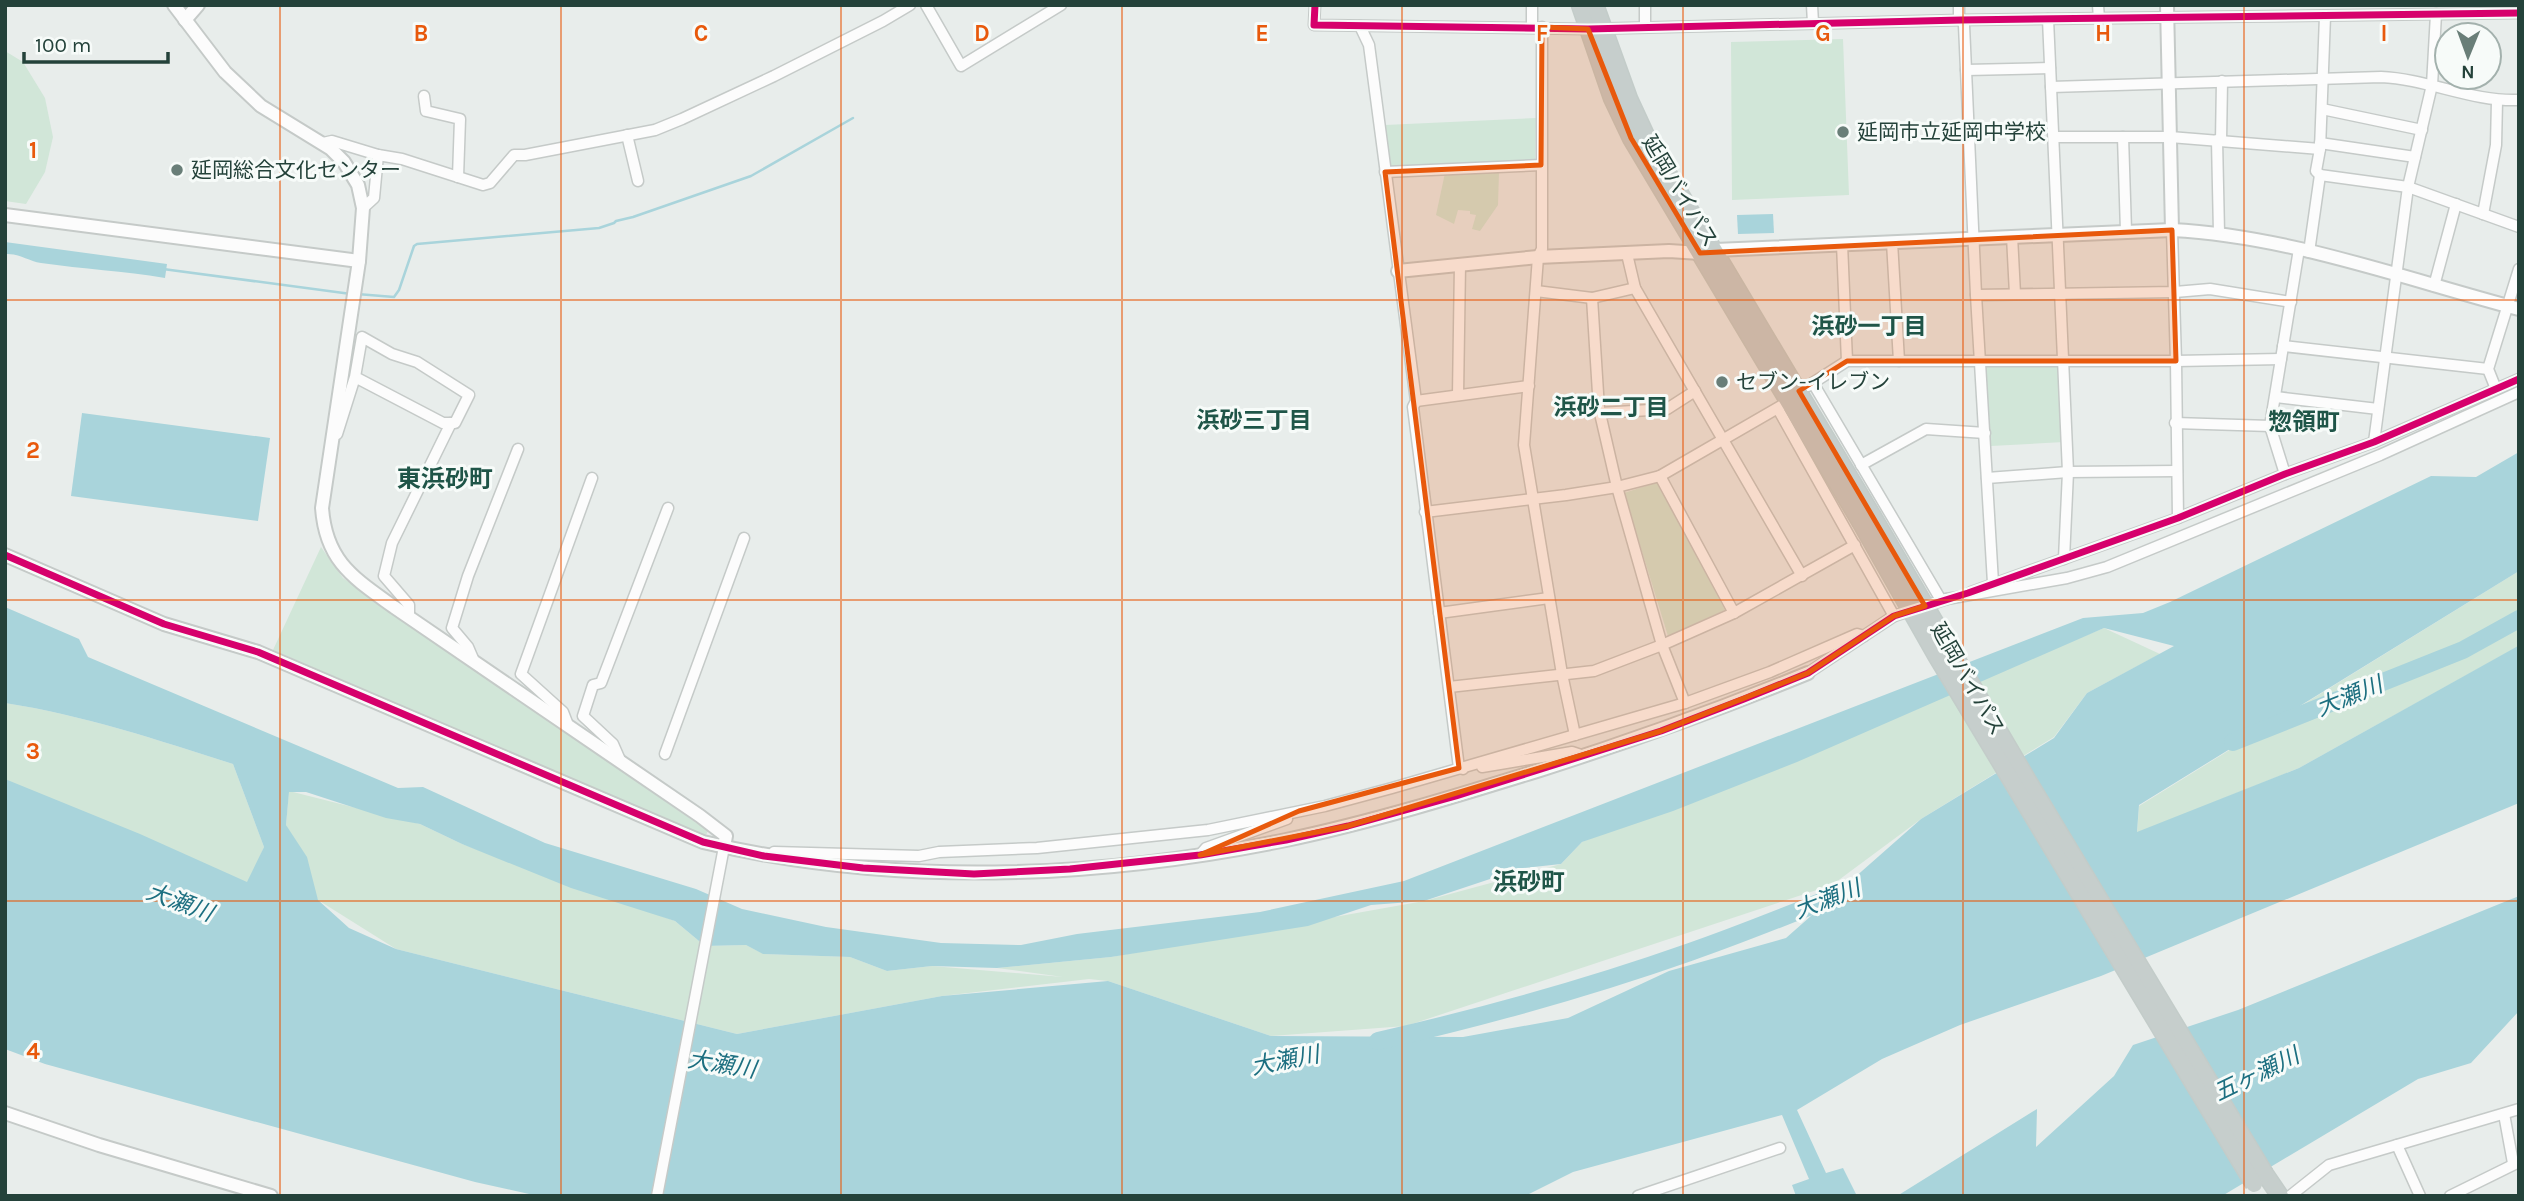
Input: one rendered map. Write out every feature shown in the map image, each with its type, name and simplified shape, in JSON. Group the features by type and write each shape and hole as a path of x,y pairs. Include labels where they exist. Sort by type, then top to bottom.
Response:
{"highway":[{"name":"延岡バイパス","path":"1580,5 1595,28"},
{"name":"延岡バイパス","path":"1595,5 1595,28 1612,98 1631,138 1707,251 1866,518 2280,1196"},
{"name":"延岡バイパス","path":"1866,518 1936,655 2260,1196"}],"street":[{"path":"174,5 225,72 261,106 323,143 344,162 358,185 363,208 357,279 322,508 327,541 342,565 360,582 726,836 657,1196"},
{"path":"185,20 198,5"},
{"path":"323,143 332,141 483,184 490,183 514,155 655,130 774,76 910,5"},
{"path":"926,5 961,66 1061,5"},
{"path":"1315,5 1314,25 1595,28 2099,19 2167,12 2243,11 2325,16 2390,10 2436,14 2519,13"},
{"path":"1532,5 1537,27 1542,249 1538,257 1524,445 1531,499 1575,735"},
{"path":"1645,5 1645,26"},
{"path":"1812,5 1813,23"},
{"path":"1959,5 1964,25 1993,583"},
{"path":"2098,5 2099,19"},
{"path":"2167,12 2178,518"},
{"path":"2374,442 2408,187 2432,85 2436,14"},
{"path":"2325,16 2320,146 2316,171 2320,176 2408,187 2519,227"},
{"path":"2048,19 2068,472 2064,559"},
{"path":"1360,26 1369,45 1416,401 1412,407 1459,768"},
{"path":"1966,70 2050,68"},
{"path":"2051,87 2396,78 2497,101 2519,100"},
{"path":"2219,233 2222,81"},
{"path":"424,96 426,111 460,119 458,177"},
{"path":"2483,214 2496,145 2497,101"},
{"path":"2322,109 2422,130"},
{"path":"627,135 638,180"},
{"path":"2054,137 2170,136 2320,146 2415,157"},
{"path":"2123,137 2126,232"},
{"path":"363,208 374,198 378,156"},
{"path":"1385,172 1541,165"},
{"path":"2285,474 2270,426 2291,302 2320,176"},
{"path":"2434,286 2456,204"},
{"path":"5,215 359,261"},
{"path":"1398,271 1538,257 2172,230 2219,233 2267,241 2513,308"},
{"path":"2012,236 2015,294"},
{"path":"1892,242 1899,361"},
{"path":"1842,244 1847,361"},
{"path":"1627,254 1635,288 1802,576"},
{"path":"1458,395 1460,264"},
{"path":"2496,389 2488,369 2513,308 2519,269"},
{"path":"1536,291 1592,298 1635,288"},
{"path":"1976,295 2175,292 2210,289 2291,302"},
{"path":"1592,298 1600,413 1617,487 1662,645 1685,703"},
{"path":"326,471 355,377 362,337 392,354 417,362 469,395 455,423 452,423 392,543 384,576 409,605 410,617"},
{"path":"2283,346 2488,369"},
{"path":"1425,512 1617,487 1660,476 1795,396 1847,361 2063,363 2281,359"},
{"path":"355,377 443,423 452,423"},
{"path":"5,555 164,624 258,652 723,852 874,869 974,874 1070,869 1200,855 1348,826 1456,796 1661,731 1808,673 1894,616 1968,593 2178,518 2285,474 2374,442 2519,379"},
{"path":"1416,401 1529,386"},
{"path":"1600,413 1667,409 1695,390"},
{"path":"1941,600 2067,578 2108,567 2380,455 2519,391"},
{"path":"1795,396 1861,465 1941,600"},
{"path":"1795,396 1855,545 1894,616"},
{"path":"2276,397 2378,410"},
{"path":"2175,423 2270,426"},
{"path":"1861,465 1926,429 1985,433"},
{"path":"474,661 468,647 452,628 468,576 518,449"},
{"path":"1987,478 2068,472 2177,471"},
{"path":"1660,476 1734,612"},
{"path":"568,725 563,712 521,674 592,478"},
{"path":"620,760 612,744 583,716 593,685 601,683 668,508"},
{"path":"665,754 744,538"},
{"path":"1449,687 1594,671 1662,645 1734,612 1855,545"},
{"path":"1439,613 1549,598"},
{"path":"764,856 775,851 919,856 939,852 1037,848 1208,830 1392,789 1685,703 1770,672 1857,634 1864,636"},
{"path":"1459,768 1468,769 1572,752 1584,755"},
{"path":"1200,855 1206,848 1291,817 1299,811"},
{"path":"2296,1194 2329,1165 2519,1109"},
{"path":"5,1113 99,1145 271,1196"},
{"path":"2450,1196 2516,1163 2504,1114"},
{"path":"2397,1145 2420,1196"},
{"path":"1638,1196 1780,1148"}],"highlighted area":[{"path":"1542,27 1588,29 1631,138 1700,253 2172,230 2176,361 1847,361 1799,391 1925,606 1894,616 1808,673 1661,731 1348,826 1200,855 1299,811 1459,768 1385,172 1541,165"}],"green space":[{"path":"1843,39 1849,195 1732,200 1731,42"},
{"path":"5,51 23,62 45,98 53,137 45,172 26,204 5,201"},
{"path":"1536,118 1535,160 1390,166 1385,125"},
{"path":"1499,172 1498,205 1480,231 1472,229 1476,215 1470,214 1470,211 1458,210 1454,224 1436,215 1445,173"},
{"path":"2058,365 2064,442 1991,446 1984,369 1988,366"},
{"path":"1658,482 1725,610 1668,636 1624,493"},
{"path":"321,547 343,578 708,831 705,837 273,650"},
{"path":"2519,571 2519,646 2299,768 2137,833 2139,806"},
{"path":"2104,628 2160,654 2087,693 2054,737 1921,819 1832,885 1406,1026 1271,1036 1108,981 1089,979 942,996 737,1034 396,949 318,900 286,825 289,791 420,824 462,844 675,921 705,946 746,945 764,954 850,957 887,971 932,966 1063,977 997,968 1111,957 1424,901 1561,864 1582,842"},
{"path":"5,703 92,721 233,764 264,847 248,883 5,781"}],"water":[{"path":"1773,214 1774,233 1738,234 1737,215"},
{"path":"5,242 167,264 165,278 36,262 5,254"},
{"path":"82,413 270,438 258,521 71,496"},
{"path":"2519,452 2519,571 2139,805 2137,832 2299,768 2518,646 2519,803 2101,976 1960,1025 1882,1059 1797,1110 1826,1173 1843,1168 1857,1196 1796,1196 1792,1185 1809,1179 1782,1115 1573,1172 1525,1196 538,1196 475,1182 45,1064 5,1049 5,779 140,834 247,882 264,847 233,764 92,721 5,703 5,607 79,639 88,657 398,788 423,787 545,843 696,889 742,909 826,927 941,943 1021,945 1077,934 1260,912 1404,881 2083,618 2143,613 2431,476 2476,477","holes":["2104,628 2174,646 2087,693 2054,738 1921,819 1786,938 1669,971 1568,1018 1463,1037 1271,1036 1108,981 942,996 737,1034 396,949 349,928 318,900 307,857 286,825 289,792 306,792 386,818 420,824 571,888 675,921 705,946 746,945 763,954 850,957 887,971 932,966 997,968 1111,957 1308,926 1371,905 1424,901 1523,868 1561,864 1582,842 1673,811 1797,762"]},
{"name":"五ヶ瀬川","path":"2519,896 2519,1011 2471,1063 2418,1079 2222,1196 1897,1196 2037,1109 2036,1147 2114,1076 2133,1045 2238,1010"}],"waterway":[{"path":"357,294 394,297 417,244 599,228 751,176 853,118"},
{"path":"163,269 351,294"},
{"name":"大瀬川","path":"2233,742 2463,650 2519,619"},
{"name":"大瀬川","path":"1378,1041 1496,1012 1613,978 1711,945 1854,889"}],"cycle path":[{"path":"1315,5 1314,25 1588,29 1961,20 2519,13"},
{"path":"5,555 164,624 258,652 703,842 764,856 863,868 974,874 1070,869 1200,855 1348,826 1456,796 1661,731 1808,673 1894,616 1968,593 2178,518 2285,474 2374,442 2519,379"}],"place":[{"name":"延岡市立延岡中学校","path":"1843,132"},
{"name":"延岡総合文化センター","path":"177,170"},
{"name":"セブン-イレブン","path":"1722,382"}],"district":[{"name":"浜砂一丁目","path":"1869,326"},
{"name":"浜砂二丁目","path":"1611,407"},
{"name":"浜砂三丁目","path":"1254,420"},
{"name":"惣領町","path":"2304,422"},
{"name":"東浜砂町","path":"445,479"},
{"name":"浜砂町","path":"1529,882"}]}
